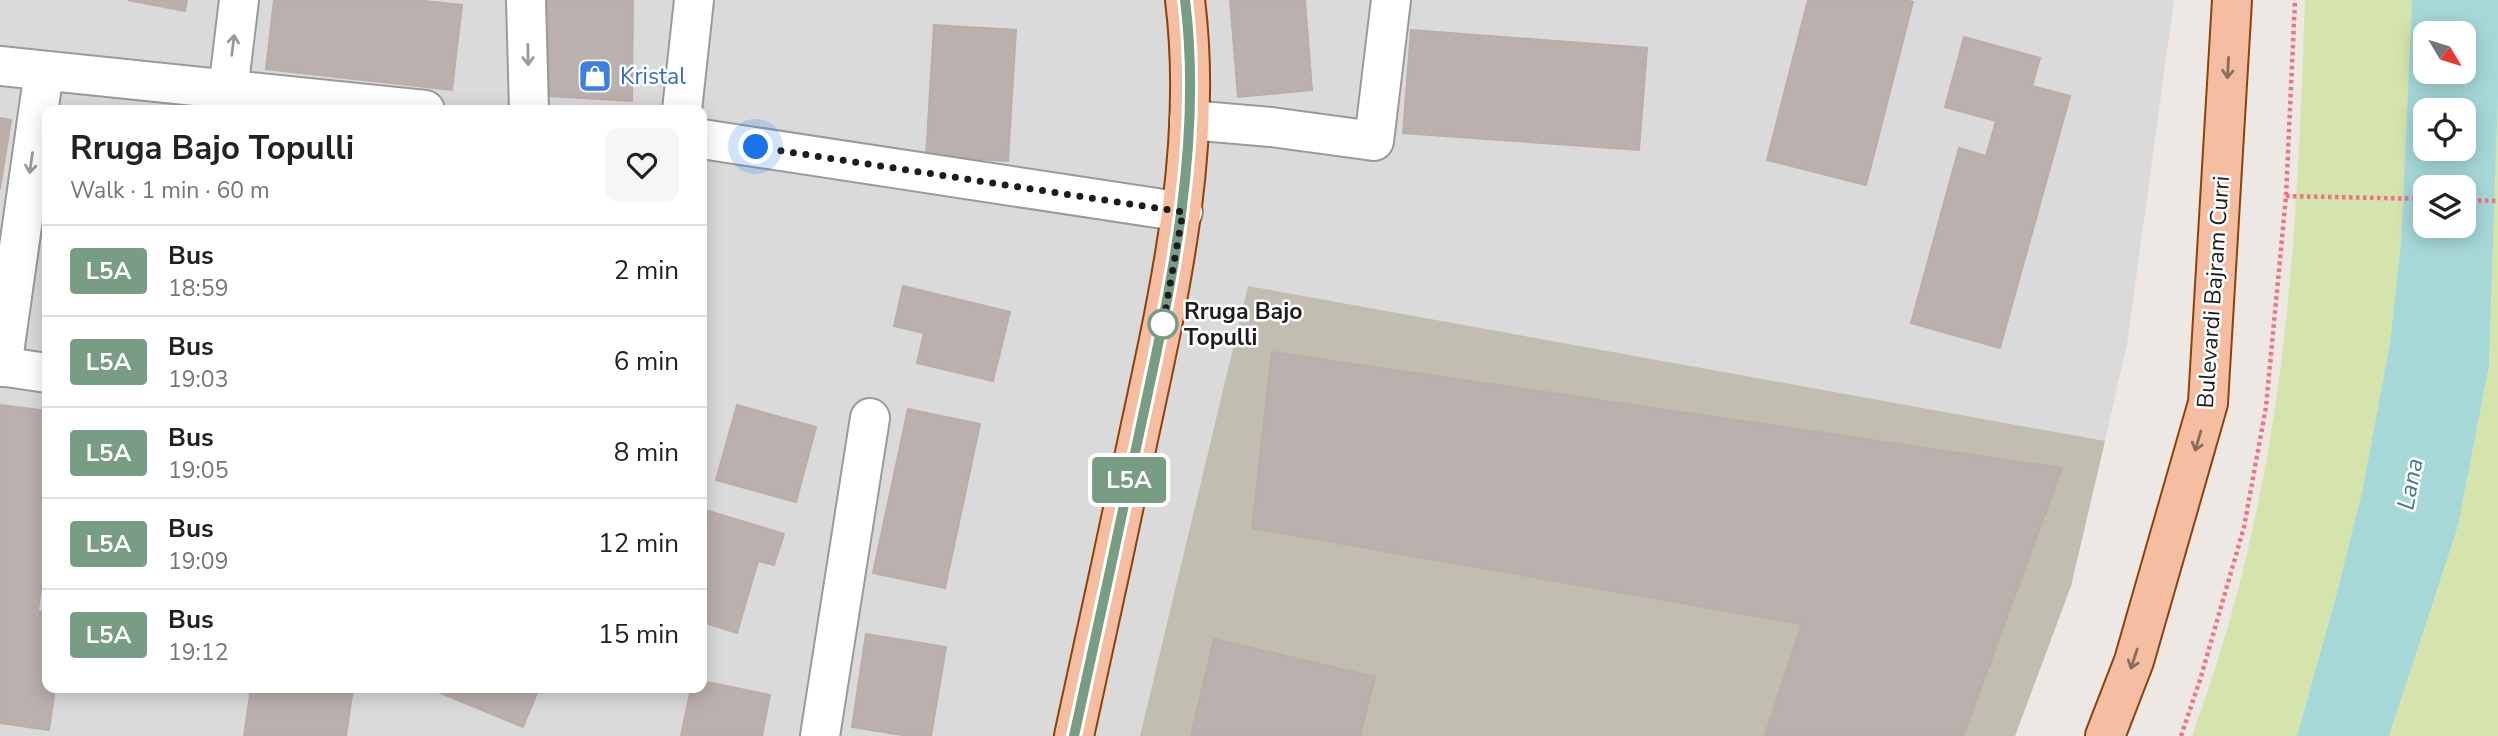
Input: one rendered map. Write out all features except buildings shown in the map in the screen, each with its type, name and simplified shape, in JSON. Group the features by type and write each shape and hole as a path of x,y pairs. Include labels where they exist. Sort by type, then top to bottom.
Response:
{"main road":[{"path":"1074,736 1164,320 1183,212 1189,120 1189,32 1185,0"},
{"name":"Bulevardi Bajram Curri","path":"2105,736 2134,661 2208,403 2232,0"}],"street":[{"path":"228,91 239,0"},
{"path":"526,0 529,105"},
{"path":"683,105 694,0"},
{"path":"1189,120 1271,127 1374,141 1391,0"},
{"path":"0,66 330,105"},
{"path":"42,372 1,367 44,71"},
{"path":"707,140 1183,212"},
{"path":"820,736 870,418"}],"path":[{"path":"2286,196 2413,199"},
{"path":"2476,200 2498,201"}],"shaded area":[{"path":"0,0 2174,0 2127,345 2071,586 2015,736 0,736"},
{"path":"1248,286 2105,441 2071,586 2015,736 1140,736"}],"green space":[{"path":"2305,0 2412,0 2401,243 2390,343 2362,492 2297,736 2192,736 2242,577 2267,458 2277,393 2292,262"},
{"path":"2498,96 2498,736 2389,736 2458,526 2489,367"}],"water":[{"name":"Lana","path":"2412,0 2498,0 2498,96 2489,366 2458,526 2389,736 2297,736 2362,492 2390,343 2401,243"}],"bus line":[{"name":"L5A","path":"1074,736 1164,320 1183,212 1189,120 1189,32 1185,0"}],"place":[{"name":"Kristal","path":"595,76"},
{"name":"Rruga Bajo Topulli","path":"1163,324"}],"route":[{"path":"756,147 1183,212 1163,324"}]}
